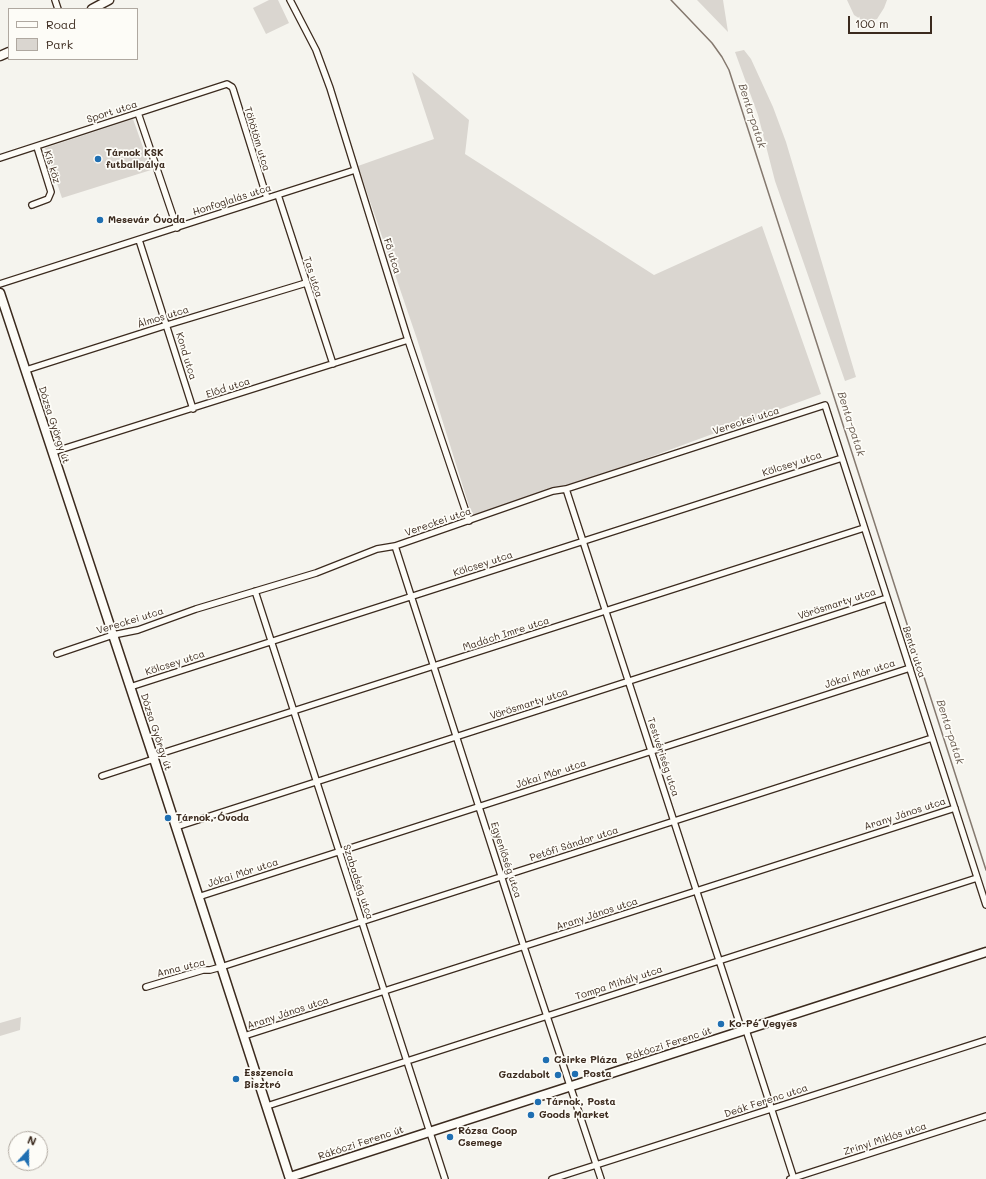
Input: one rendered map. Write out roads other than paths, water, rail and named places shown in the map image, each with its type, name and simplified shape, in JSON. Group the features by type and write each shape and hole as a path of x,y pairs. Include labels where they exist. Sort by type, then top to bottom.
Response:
{"street":[{"path":"94,8 109,0"},
{"name":"Fő utca","path":"290,0 313,45 330,88 408,340 469,521"},
{"name":"Sport utca","path":"0,158 224,84 230,85"},
{"name":"Töhötöm utca","path":"230,85 233,90 266,198"},
{"path":"138,113 176,228"},
{"name":"Kis köz","path":"32,205 48,199 51,192 36,147"},
{"name":"Honfoglalás utca","path":"0,284 355,170"},
{"name":"Tas utca","path":"278,195 333,364"},
{"name":"Kond utca","path":"139,240 193,409"},
{"name":"Álmos utca","path":"26,370 306,283"},
{"name":"Dózsa György út","path":"0,293 176,827 244,1036 288,1178"},
{"name":"Előd utca","path":"53,452 408,340"},
{"name":"Vereckei utca","path":"57,654 113,636 138,630 196,609 324,570 377,549 395,546 553,491 566,489 825,405"},
{"name":"Benta utca","path":"825,405 986,905"},
{"name":"Kölcsey utca","path":"130,687 842,458"},
{"name":"Testvériség utca","path":"566,489 719,961 771,1109 792,1179"},
{"name":"Madách Imre utca","path":"102,776 434,666 864,528"},
{"name":"Egyenlőség utca","path":"395,546 600,1179"},
{"name":"Szabadság utca","path":"256,591 445,1179"},
{"name":"Vörösmarty utca","path":"176,827 887,598"},
{"name":"Jókai Mór utca","path":"198,896 910,668"},
{"name":"Petőfi Sándor utca","path":"221,967 932,738"},
{"name":"Arany János utca","path":"244,1036 955,808"},
{"name":"Tompa Mihály utca","path":"266,1106 977,878"},
{"name":"Rákóczi Ferenc út","path":"288,1178 986,952"},
{"name":"Anna utca","path":"146,987 203,970 221,967"},
{"name":"Deák Ferenc utca","path":"552,1179 986,1040"},
{"name":"Zrínyi Miklós utca","path":"792,1179 986,1116"}],"waterway":[{"name":"Benta-patak","path":"671,0 712,43 729,70 986,870"}],"place":[{"name":"Tárnok KSK futballpálya","path":"98,159"},
{"name":"Mesevár Óvoda","path":"100,220"},
{"name":"Tárnok, Óvoda","path":"168,818"},
{"name":"Ko-Pé Vegyes","path":"721,1024"},
{"name":"Csirke Pláza","path":"546,1060"},
{"name":"Posta","path":"575,1074"},
{"name":"Gazdabolt","path":"558,1075"},
{"name":"Esszencia Bisztró","path":"236,1079"},
{"name":"Tárnok, Posta","path":"538,1102"},
{"name":"Goods Market","path":"531,1115"},
{"name":"Rózsa Coop Csemege","path":"450,1137"}]}
